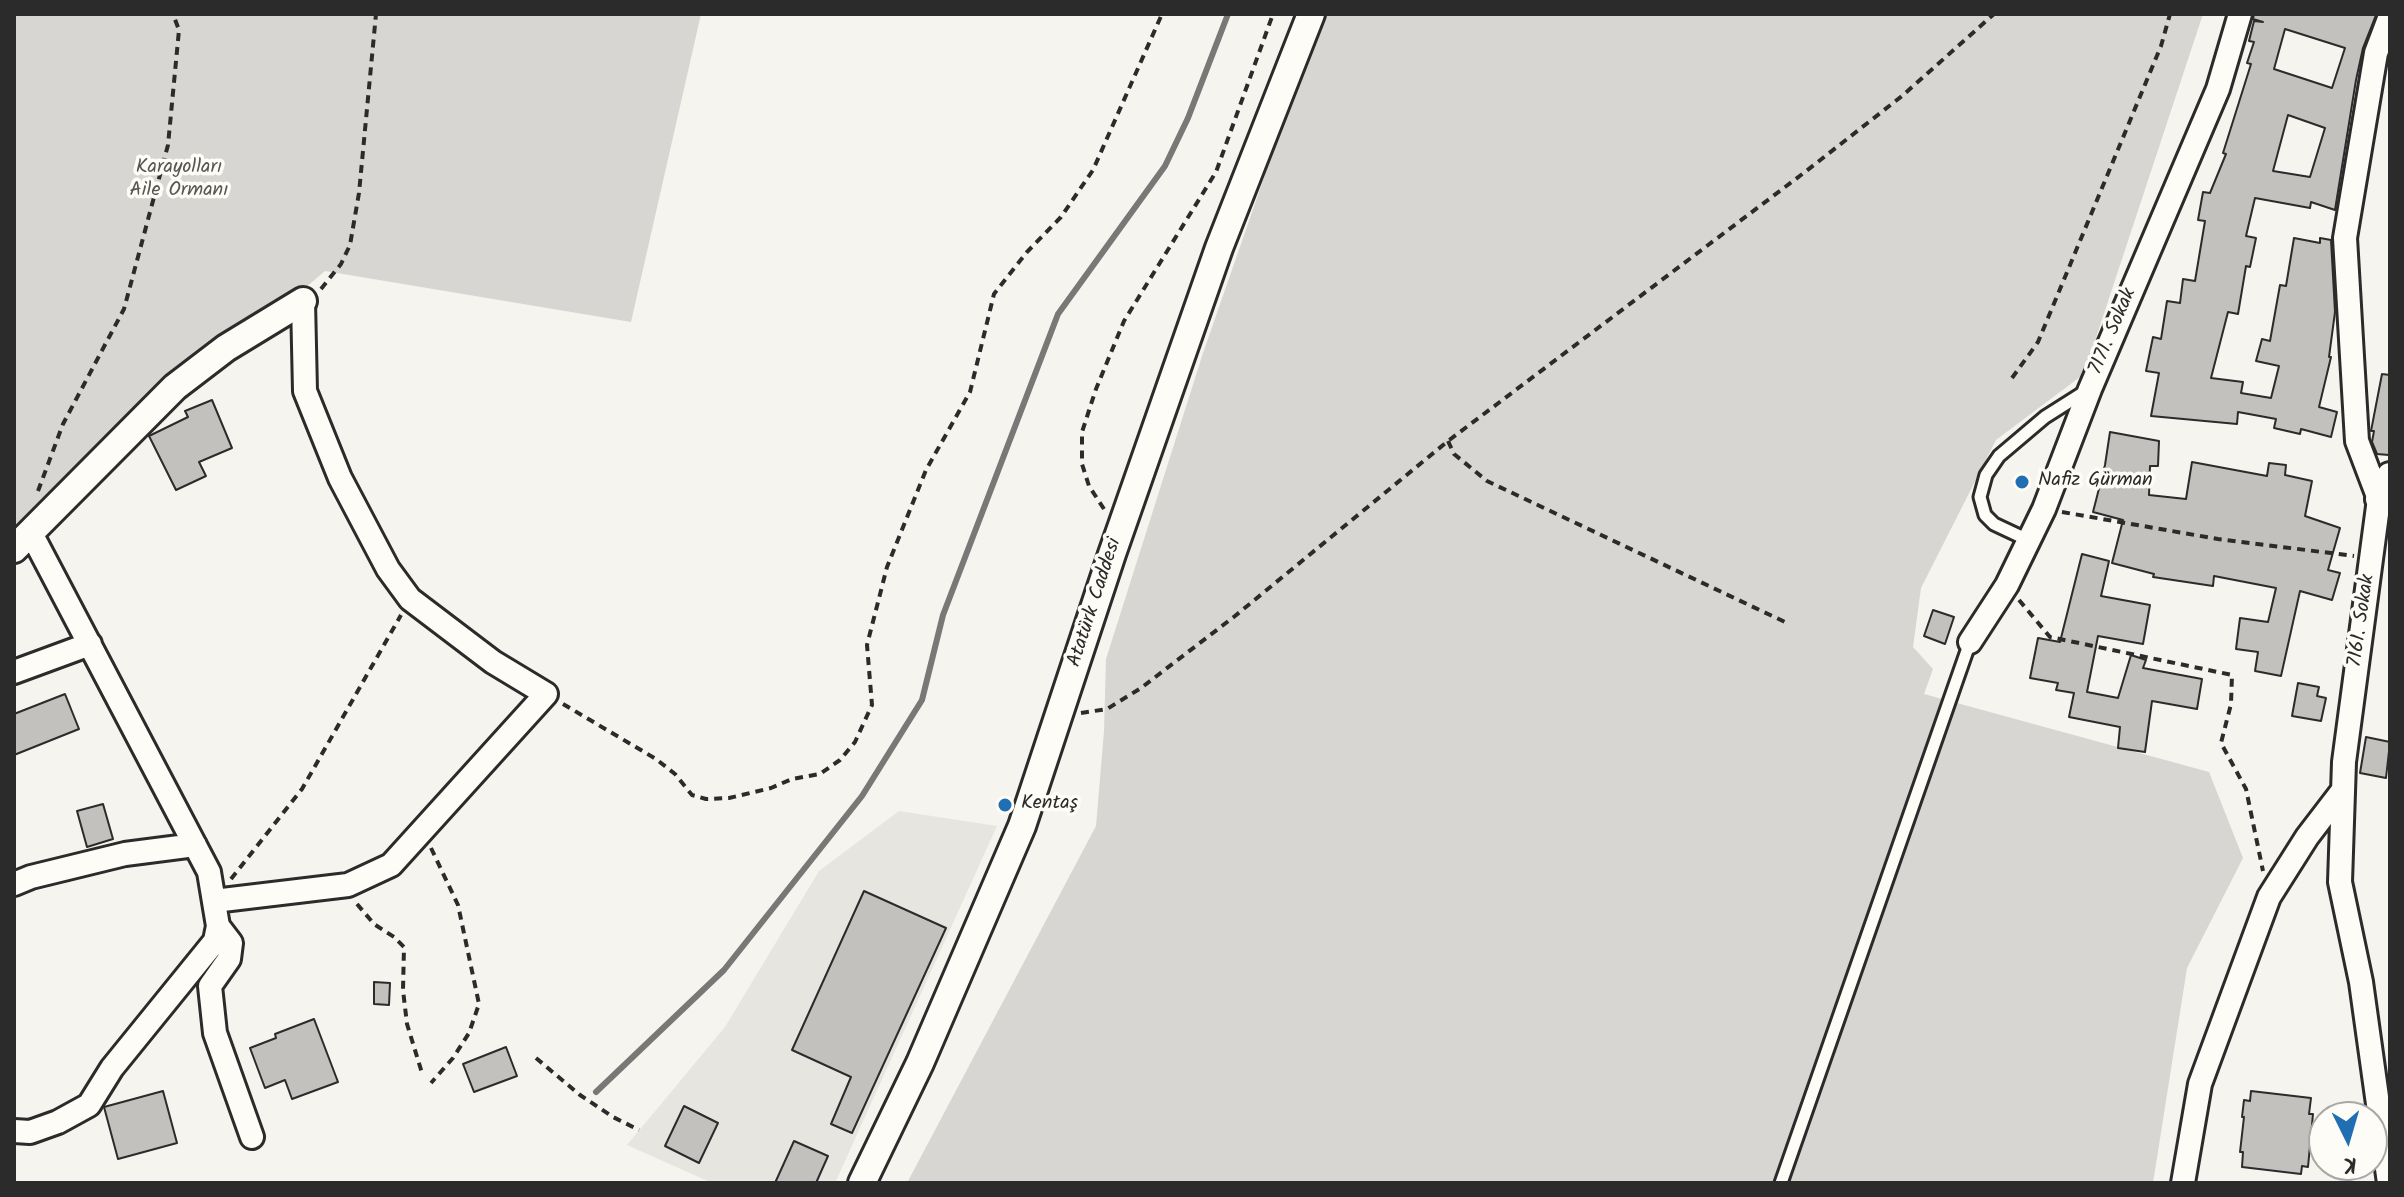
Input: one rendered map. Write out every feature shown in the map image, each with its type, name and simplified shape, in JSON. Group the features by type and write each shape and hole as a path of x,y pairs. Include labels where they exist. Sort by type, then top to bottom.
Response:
{"street":[{"name":"Atatürk Caddesi","path":"862,1183 920,1063 1022,826 1219,248 1311,14"},
{"name":"7171. Sokak","path":"1970,642 2007,585 2044,509 2090,389 2218,89 2240,14"},
{"name":"7161. Sokak","path":"2389,1183 2361,982 2340,882 2344,762 2371,558 2384,488 2357,441 2345,238 2376,53 2390,16"},
{"path":"14,1131 30,1132 58,1122 89,1105 112,1068 215,941 218,926 209,872 90,644 22,541 175,387 226,348 303,301"},
{"path":"214,901 348,885 391,865 546,694 493,662 410,599 388,569 340,478 305,391 303,301"},
{"path":"14,672 90,644"},
{"path":"2183,1183 2200,1084 2269,897 2307,837 2343,790"},
{"path":"14,884 125,854 195,845"},
{"path":"218,926 231,943 229,959 210,986 215,1033 252,1137"}],"lane":[{"path":"2028,540 1994,524 1985,515 1980,497 1986,475 1999,456 2045,417 2090,389"},
{"path":"1781,1183 1970,642"}],"path":[{"path":"37,493 63,424 124,309 168,145 179,30 173,14"},
{"path":"303,301 318,294 341,264 350,245 359,193 376,14"},
{"path":"546,694 656,759 675,774 692,795 706,799 729,798 820,774 840,760 855,742 872,705 867,645 887,567 926,470 970,392 994,294 1027,252 1061,217 1093,170 1162,14"},
{"path":"1106,520 1104,507 1089,486 1082,464 1082,432 1096,389 1124,321 1216,172 1273,14"},
{"path":"1060,712 1086,713 1107,709 1141,688 1235,616 1448,441 1902,96 1994,14"},
{"path":"2012,378 2038,342 2161,46 2170,14"},
{"path":"1448,441 1454,454 1487,481 1785,622"},
{"path":"2044,509 2218,539 2371,558"},
{"path":"2007,585 2050,637 2232,675 2231,704 2221,743 2246,789 2269,897"},
{"path":"214,901 302,789 410,599"},
{"path":"423,830 458,905 479,1004 469,1033 431,1083"},
{"path":"348,885 360,909 404,947 403,990 407,1024 422,1073"},
{"path":"536,1058 580,1095 639,1130"}],"shaded area":[{"path":"899,811 997,826 835,1183 712,1183 627,1145 725,1027 819,871"}],"green space":[{"name":"Karayolları Aile Ormanı","path":"14,14 701,14 631,322 325,271 14,537"},
{"path":"1321,14 2203,14 2084,374 1996,440 1921,588 1913,647 1933,669 1924,694 2209,772 2243,858 2187,968 2153,1183 907,1183 1096,826 1106,659 1203,353"}],"building":[{"path":"2254,14 2376,15 2363,48 2356,80 2335,210 2311,202 2310,208 2255,198 2246,236 2256,238 2250,267 2246,266 2238,314 2228,312 2211,378 2243,382 2241,393 2271,398 2279,366 2256,361 2262,339 2270,341 2280,285 2286,286 2294,238 2320,243 2320,238 2331,240 2335,312 2331,357 2319,407 2337,412 2331,437 2301,429 2300,434 2274,428 2276,419 2238,412 2237,424 2151,416 2159,373 2146,371 2153,337 2161,339 2167,301 2180,303 2183,279 2195,281 2205,221 2198,220 2203,192 2210,193 2226,154 2223,153 2251,64 2247,63 2254,42 2249,41 2254,21 2263,22 2253,19","holes":["2285,29 2345,48 2332,88 2274,69","2288,115 2325,128 2310,177 2273,171"]},
{"path":"2382,374 2390,375 2389,455 2377,454 2372,442 2374,431 2371,431"},
{"path":"212,400 232,448 199,462 206,476 176,490 149,436 188,417 185,411"},
{"path":"2110,432 2159,441 2158,466 2150,466 2149,495 2186,499 2192,462 2267,476 2269,463 2286,465 2285,475 2312,481 2305,516 2340,528 2328,570 2340,573 2332,600 2300,591 2281,676 2255,671 2258,652 2236,649 2240,618 2268,622 2276,588 2214,576 2213,586 2153,577 2154,574 2112,563 2123,520 2093,512"},
{"path":"2082,554 2109,561 2101,596 2150,605 2143,644 2098,636 2087,692 2118,698 2131,655 2146,660 2143,668 2202,679 2197,709 2152,701 2145,752 2118,748 2120,727 2069,717 2074,693 2056,690 2058,683 2030,678 2038,638 2060,642"},
{"path":"1933,610 1954,617 1945,644 1924,636"},
{"path":"2298,683 2319,687 2317,696 2326,698 2321,721 2292,716"},
{"path":"65,694 79,729 14,755 14,714"},
{"path":"2366,737 2390,742 2386,778 2360,773"},
{"path":"103,804 113,839 87,847 77,811"},
{"path":"864,891 946,928 852,1133 831,1124 851,1077 792,1050"},
{"path":"374,982 390,983 389,1005 374,1004"},
{"path":"314,1019 338,1082 292,1099 285,1080 265,1088 250,1048 276,1038 275,1034"},
{"path":"506,1047 517,1076 474,1092 463,1064"},
{"path":"163,1091 177,1143 118,1159 104,1107"},
{"path":"2251,1091 2311,1098 2308,1101 2308,1167 2302,1166 2301,1174 2242,1167 2243,1152 2240,1152 2244,1100 2250,1101"},
{"path":"684,1106 718,1123 699,1163 665,1146"},
{"path":"794,1141 828,1156 816,1183 775,1183"}],"waterway":[{"path":"596,1092 724,970 862,796 922,700 943,615 1058,314 1165,166 1188,118 1228,14"}],"place":[{"name":"Nafiz Gürman","path":"2022,482"},
{"name":"Kentaş","path":"1005,805"}]}
